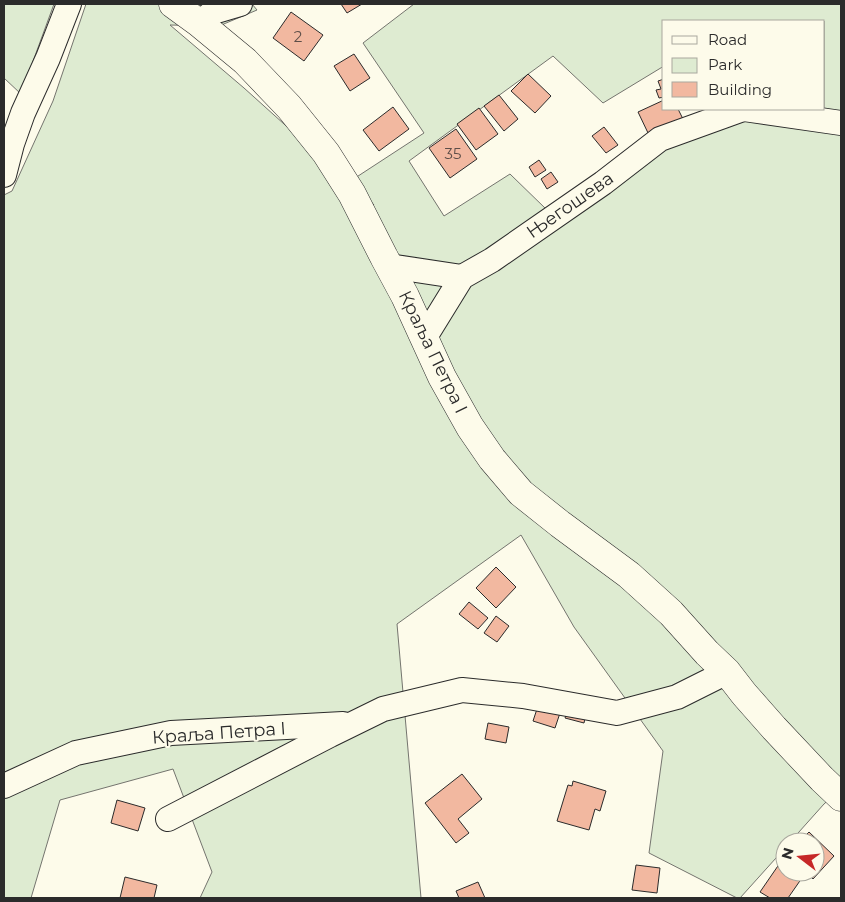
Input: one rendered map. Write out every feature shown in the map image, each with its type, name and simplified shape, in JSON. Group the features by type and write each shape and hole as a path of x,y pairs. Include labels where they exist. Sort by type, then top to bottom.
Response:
{"street":[{"path":"4,175 20,121 69,4"},
{"name":"Краља Петра I","path":"173,4 207,13 244,61 289,107 326,153 354,198 405,296 442,378 470,427 492,459 521,493 629,575 671,613 727,672 750,701 822,779 841,797"},
{"path":"207,13 240,4"},
{"name":"Његошева","path":"425,337 462,277 492,260 603,183 660,139 740,110"},
{"name":"Његошева","path":"750,110 841,123"},
{"path":"389,266 462,277"},
{"name":"Краља Петра I","path":"168,819 383,709 462,690 524,696 617,714 678,698 727,672"},
{"name":"Краља Петра I","path":"4,786 76,753 171,733 353,724"}],"green space":[{"path":"4,4 54,4 21,94 4,78"},
{"path":"86,4 252,4 257,10 219,26 170,25 244,88 374,205 352,180 424,133 363,43 414,4 841,4 841,789 824,804 799,832 775,832 775,859 740,898 649,853 663,751 574,627 521,535 397,624 421,898 200,898 212,872 173,769 60,800 31,898 4,898 4,195 12,191 53,101","holes":["662,20 825,20 825,110 703,110 705,114 546,209 510,174 444,216 409,161 553,56 603,103 662,67"]}],"building":[{"path":"341,4 362,4 347,13"},
{"path":"291,12 323,35 304,61 273,38"},
{"path":"354,54 370,78 350,91 334,66"},
{"path":"528,74 551,96 535,113 511,91"},
{"path":"662,80 662,97 659,98 656,90 661,89 658,81"},
{"path":"499,95 518,119 504,131 484,106"},
{"path":"662,101 662,110 678,110 683,119 649,135 638,112"},
{"path":"393,107 409,129 379,151 363,130"},
{"path":"479,108 498,134 476,150 457,124"},
{"path":"604,127 618,145 606,153 592,136"},
{"path":"456,129 477,159 450,178 429,148"},
{"path":"539,160 546,170 535,177 529,167"},
{"path":"551,172 558,182 547,189 541,179"},
{"path":"496,567 516,587 496,608 476,588"},
{"path":"469,602 488,618 478,629 459,614"},
{"path":"496,616 509,626 497,642 484,633"},
{"path":"539,703 561,710 555,728 533,721"},
{"path":"568,710 586,714 584,723 565,718"},
{"path":"488,723 509,727 506,743 485,739"},
{"path":"462,774 482,799 458,819 469,833 456,843 425,803"},
{"path":"573,781 606,791 600,811 595,809 589,830 557,821 568,785 572,786"},
{"path":"117,800 145,808 138,831 111,823"},
{"path":"825,847 834,856 825,866"},
{"path":"636,865 660,868 657,893 632,890"},
{"path":"775,870 775,882 799,882 788,898 770,898 760,892"},
{"path":"125,877 157,885 154,898 120,898"},
{"path":"478,882 485,898 459,898 456,891"}]}
